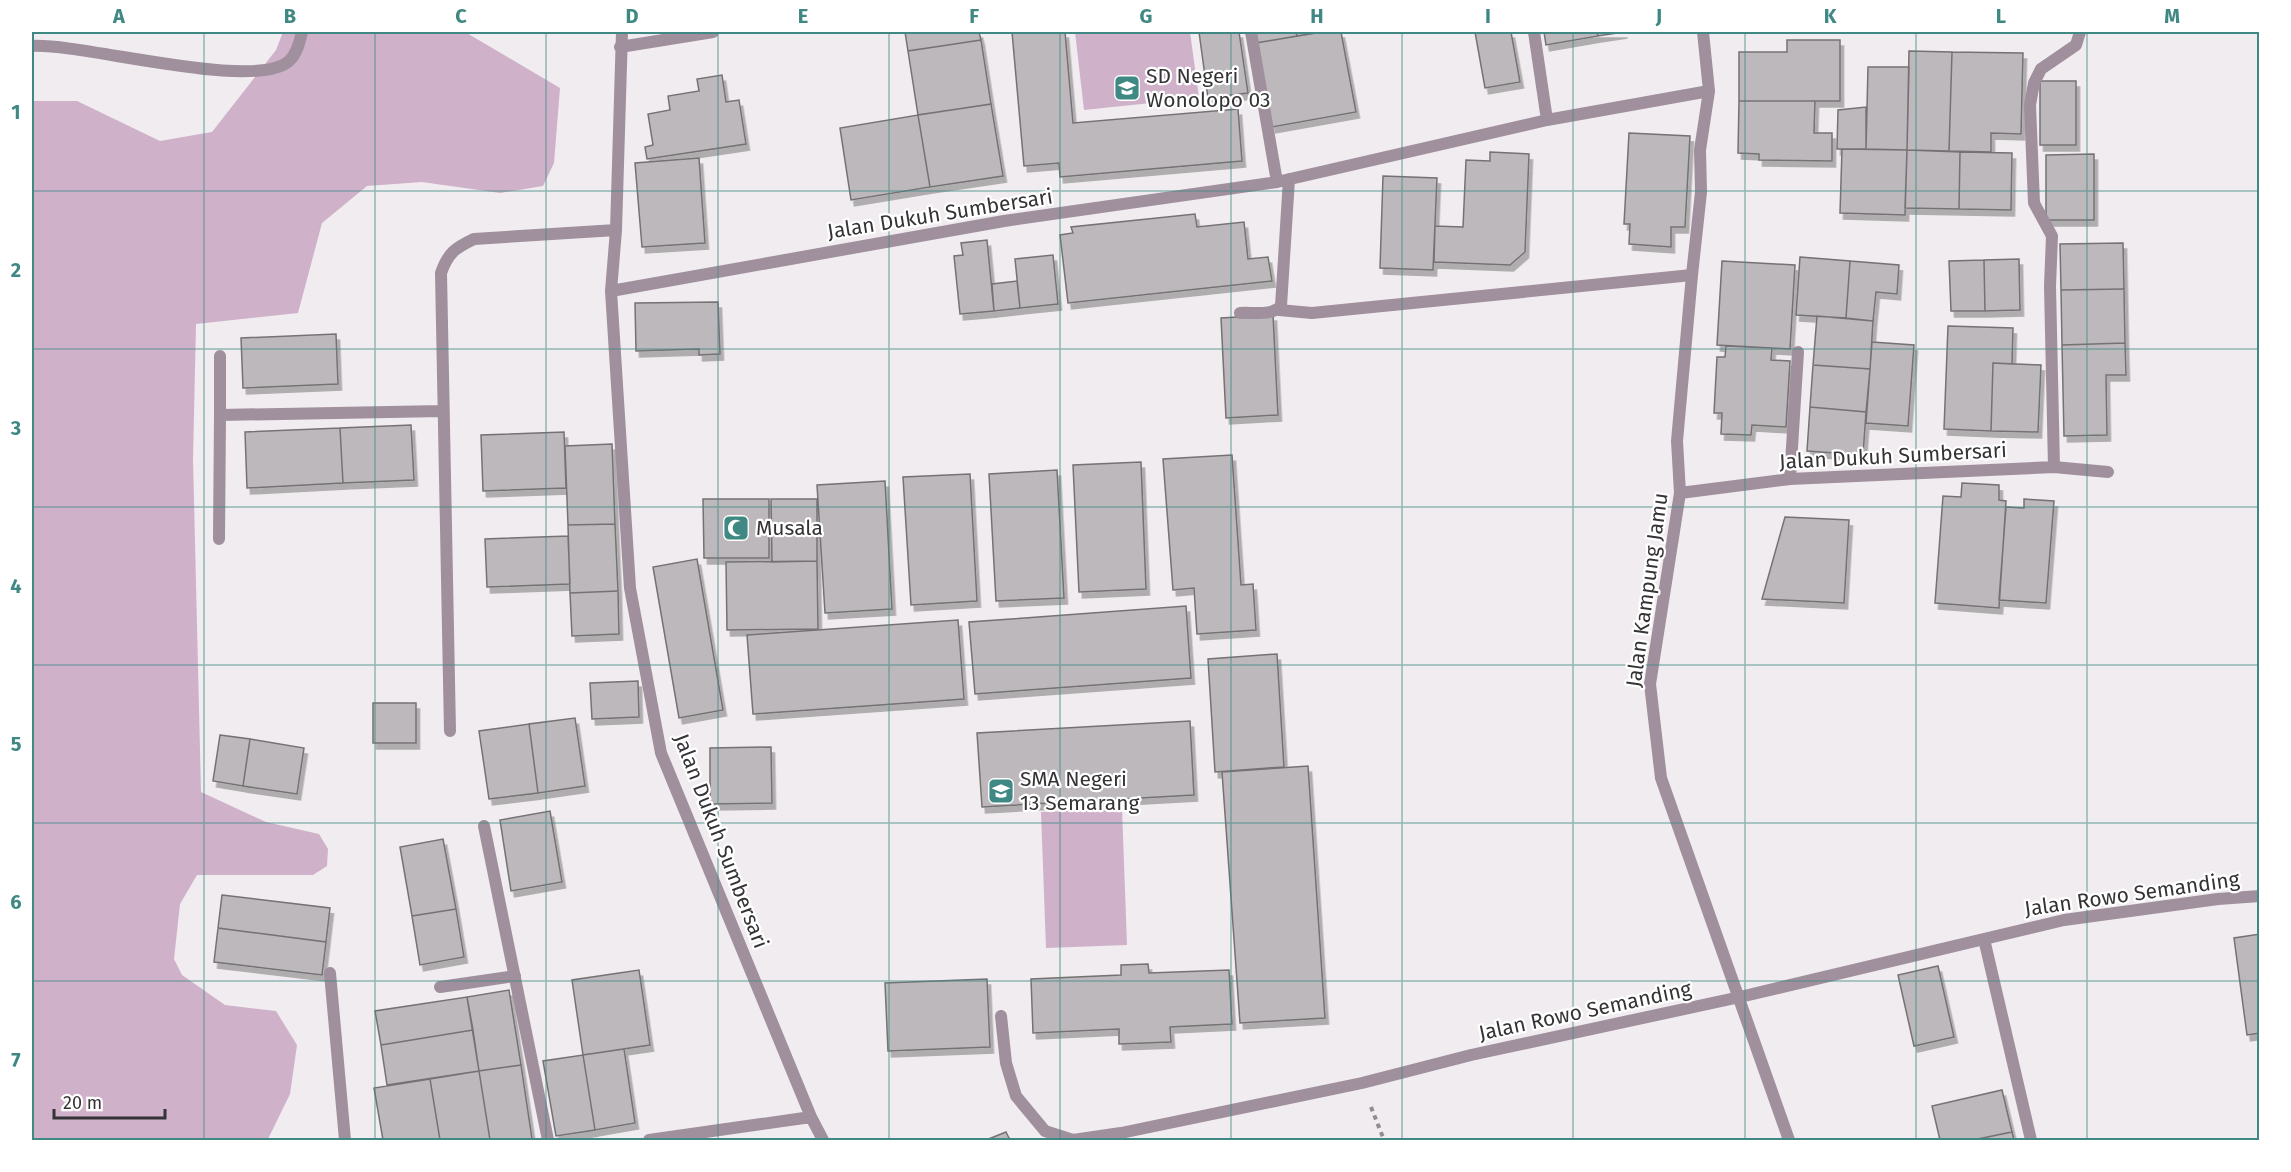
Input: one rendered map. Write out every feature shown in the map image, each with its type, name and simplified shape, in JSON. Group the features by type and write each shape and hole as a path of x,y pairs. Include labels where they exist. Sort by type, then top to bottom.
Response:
{"street":[{"path":"32,46 229,72 270,70 289,61 299,44 302,32"},
{"name":"Jalan Dukuh Sumbersari","path":"622,32 616,230 611,291 630,588 661,753 811,1117 823,1140"},
{"path":"620,47 713,32"},
{"path":"1251,32 1283,181 1281,306 1285,311"},
{"path":"1534,32 1547,120"},
{"name":"Jalan Kampung Jamu","path":"1703,32 1709,91 1700,150 1701,192 1677,441 1680,493 1650,684 1661,778 1789,1140"},
{"path":"2054,468 2050,286 2052,236 2034,203 2030,105 2034,83 2042,69 2076,45 2080,32"},
{"name":"Jalan Dukuh Sumbersari","path":"611,291 1004,221 1283,181 1547,120 1709,91"},
{"path":"450,731 441,273 446,258 459,246 474,239 616,230"},
{"path":"1240,313 1285,311 1312,313 1692,274"},
{"path":"1790,479 1798,352"},
{"path":"219,539 220,356"},
{"path":"220,415 443,411"},
{"name":"Jalan Dukuh Sumbersari","path":"1680,493 1790,479 2054,468 2108,472"},
{"path":"484,826 549,1140"},
{"name":"Jalan Rowo Semanding","path":"1001,1016 1006,1063 1016,1096 1045,1131 1073,1140 1120,1133 1362,1083 1471,1055 1740,997 2064,920 2218,899 2259,896"},
{"path":"1984,939 2031,1140"},
{"path":"330,973 345,1140"},
{"path":"440,987 515,976"},
{"path":"649,1140 811,1117"}],"path":[{"path":"1362,1083 1384,1140"}],"shaded area":[{"path":"283,32 465,32 560,88 554,163 543,186 500,193 422,182 367,186 322,223 298,313 196,324 193,459 201,792 266,822 319,834 328,849 327,866 313,875 197,875 180,904 174,959 182,975 225,1005 276,1011 297,1045 290,1094 268,1139 32,1140 32,101 77,101 160,141 212,132 276,50"},
{"path":"1075,32 1190,32 1199,98 1084,110"},
{"path":"1122,809 1127,945 1046,948 1041,812"}],"building":[{"path":"905,32 979,32 981,40 908,51"},
{"path":"1012,32 1065,32 1073,123 1238,109 1242,161 1060,177 1059,163 1024,166"},
{"path":"1199,32 1239,32 1248,93 1208,98"},
{"path":"1254,32 1296,32 1297,36 1256,43"},
{"path":"1296,32 1322,32 1297,36"},
{"path":"1322,32 1341,32 1356,112 1272,127 1256,43"},
{"path":"1475,32 1511,32 1520,82 1485,88"},
{"path":"1544,32 1597,32 1598,36 1546,45"},
{"path":"1597,32 1624,32 1598,36"},
{"path":"981,40 991,104 918,115 908,51"},
{"path":"1787,40 1840,40 1840,101 1739,101 1739,52 1787,52"},
{"path":"1909,51 1952,52 1949,151 1907,150"},
{"path":"1952,52 2023,53 2021,134 1991,133 1991,152 1949,151"},
{"path":"1868,67 1909,67 1907,150 1866,149"},
{"path":"722,75 726,102 739,100 746,144 647,159 645,147 653,145 648,114 670,110 668,96 699,91 697,79"},
{"path":"2040,81 2076,81 2076,145 2040,145"},
{"path":"1739,101 1815,101 1814,133 1832,133 1832,161 1759,160 1759,154 1738,153"},
{"path":"991,104 1003,176 930,187 918,115"},
{"path":"1866,107 1866,149 1837,149 1838,110"},
{"path":"918,115 930,187 851,200 840,128"},
{"path":"1629,133 1690,136 1685,227 1671,227 1671,247 1629,244 1630,224 1624,224"},
{"path":"1842,149 1907,150 1905,215 1840,213"},
{"path":"1907,150 1960,152 1959,209 1905,208"},
{"path":"1490,152 1529,154 1525,252 1510,265 1434,262 1435,226 1463,227 1466,160 1490,161"},
{"path":"1960,152 2012,153 2011,210 1959,209"},
{"path":"2094,154 2094,220 2046,220 2046,155"},
{"path":"699,158 705,243 642,247 635,163"},
{"path":"1383,176 1437,178 1433,270 1380,268"},
{"path":"1195,214 1197,227 1244,222 1248,259 1268,257 1272,281 1068,303 1060,235 1073,233 1071,227"},
{"path":"987,240 994,311 960,314 954,256 963,255 961,243"},
{"path":"2123,243 2124,289 2061,290 2060,244"},
{"path":"1053,255 1058,304 1020,308 1015,259"},
{"path":"1800,257 1850,261 1846,318 1796,315"},
{"path":"2019,259 2020,310 1985,311 1984,260"},
{"path":"1984,260 1985,311 1951,311 1949,261"},
{"path":"1722,261 1795,265 1790,349 1717,345"},
{"path":"1850,261 1899,265 1897,294 1876,292 1873,321 1846,318"},
{"path":"1017,281 1020,308 994,311 992,284"},
{"path":"2124,289 2125,343 2062,345 2061,290"},
{"path":"718,302 720,354 699,355 699,349 636,351 635,303"},
{"path":"1273,315 1278,415 1226,418 1221,318"},
{"path":"1817,316 1873,321 1870,369 1813,365"},
{"path":"1948,326 2013,328 2012,364 1993,363 1991,431 1944,429"},
{"path":"336,334 338,384 243,388 241,338"},
{"path":"1872,342 1914,345 1908,426 1866,423"},
{"path":"2125,343 2126,375 2106,375 2107,435 2064,436 2062,345"},
{"path":"1726,346 1772,348 1771,360 1790,361 1786,427 1752,425 1751,435 1721,434 1722,413 1714,413 1717,357 1725,357"},
{"path":"1993,363 2041,365 2038,432 1991,431"},
{"path":"1813,365 1870,369 1866,412 1810,407"},
{"path":"1810,407 1866,412 1863,455 1807,451"},
{"path":"411,425 414,480 343,483 340,428"},
{"path":"340,428 343,483 247,488 245,432"},
{"path":"564,432 566,488 483,491 481,435"},
{"path":"612,444 615,524 568,525 565,446"},
{"path":"1232,455 1241,585 1253,584 1256,630 1197,634 1194,588 1173,590 1163,459"},
{"path":"1141,462 1146,589 1079,592 1073,465"},
{"path":"1057,470 1064,598 996,601 989,474"},
{"path":"970,474 977,601 911,605 903,477"},
{"path":"885,481 892,609 825,613 817,485"},
{"path":"1962,483 1999,485 1999,500 2006,501 1999,608 1935,603 1943,496 1961,497"},
{"name":"Musala","path":"703,499 769,499 769,558 704,558"},
{"path":"771,499 817,499 817,561 772,562"},
{"path":"2024,499 2054,501 2046,603 1999,600 2006,507 2024,508"},
{"path":"1785,517 1849,520 1844,603 1762,599"},
{"path":"615,524 618,591 570,593 568,525"},
{"path":"568,536 570,584 487,587 485,539"},
{"path":"697,559 723,710 679,718 653,567"},
{"path":"817,561 818,629 727,630 726,562"},
{"path":"618,591 619,634 572,636 570,593"},
{"path":"1186,606 1191,678 975,694 969,622"},
{"path":"958,620 964,699 753,714 747,635"},
{"path":"1277,654 1284,767 1215,772 1208,659"},
{"path":"638,681 639,717 592,719 590,683"},
{"path":"373,703 416,703 416,743 373,743"},
{"path":"575,718 585,786 538,793 529,724"},
{"path":"1190,721 1194,795 982,807 977,733"},
{"path":"529,724 538,793 489,799 479,731"},
{"path":"220,735 250,739 243,786 213,781"},
{"path":"250,739 304,748 297,794 243,786"},
{"path":"771,747 772,803 710,804 710,748"},
{"path":"1308,766 1325,1018 1240,1023 1222,772"},
{"path":"550,811 562,882 511,891 500,820"},
{"path":"443,839 456,909 412,916 400,847"},
{"path":"222,895 330,908 326,942 218,928"},
{"path":"456,909 464,957 420,965 412,916"},
{"path":"218,928 326,942 322,975 214,962"},
{"path":"2260,934 2260,1033 2247,1035 2234,938"},
{"path":"1148,964 1149,973 1229,970 1232,1024 1170,1027 1171,1042 1119,1044 1119,1029 1033,1033 1031,979 1121,975 1121,965"},
{"path":"1938,966 1954,1037 1914,1046 1898,975"},
{"path":"639,970 650,1045 583,1055 572,980"},
{"path":"987,979 990,1047 888,1051 885,983"},
{"path":"509,990 521,1065 479,1071 467,997"},
{"path":"467,997 473,1030 381,1045 375,1011"},
{"path":"473,1030 479,1071 387,1085 381,1045"},
{"path":"624,1049 635,1123 595,1130 583,1055"},
{"path":"583,1055 595,1130 556,1136 543,1061"},
{"path":"521,1065 532,1139 490,1140 479,1071"},
{"path":"479,1071 490,1140 440,1140 430,1079"},
{"path":"430,1079 440,1140 383,1140 374,1088"},
{"path":"2002,1090 2012,1132 1973,1140 1940,1140 1932,1106"},
{"path":"1006,1132 1010,1140 986,1140"},
{"path":"2012,1132 2014,1140 1973,1140"}],"place":[{"name":"SD Negeri Wonolopo 03","path":"1127,88"},
{"name":"Musala","path":"736,528"},
{"name":"SMA Negeri 13 Semarang","path":"1001,791"}]}
